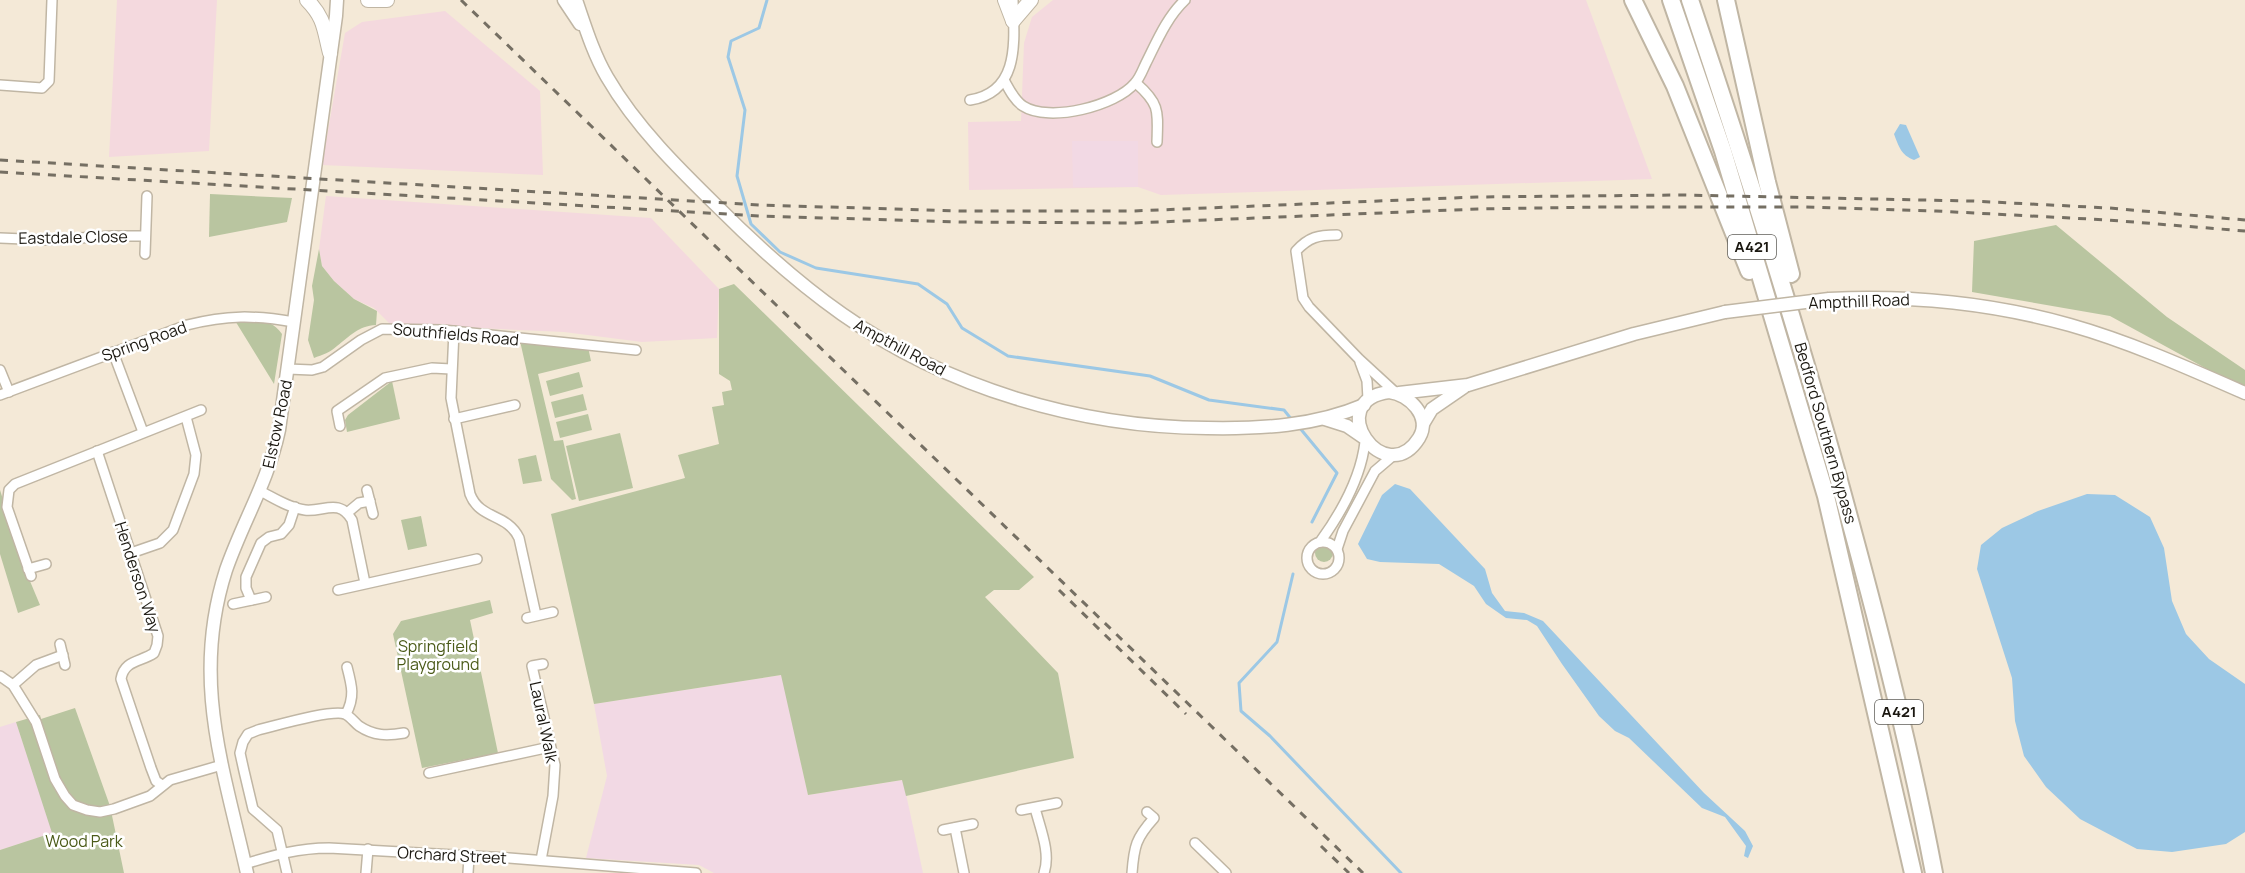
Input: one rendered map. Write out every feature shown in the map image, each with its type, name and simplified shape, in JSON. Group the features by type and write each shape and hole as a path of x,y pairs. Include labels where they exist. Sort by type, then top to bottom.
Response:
{"highway":[{"path":"1634,0 1675,86 1748,266 1826,496"},
{"name":"Bedford Southern Bypass","path":"1671,0 1723,151 1826,496 1913,873"},
{"name":"Bedford Southern Bypass","path":"1690,0 1736,136 1820,406 1860,552 1904,734 1934,873"},
{"path":"1726,0 1767,182 1803,321 1820,406"}],"main road":[{"path":"307,0 318,11 324,22 330,53"},
{"name":"Elstow Road","path":"246,868 222,765 210,696 209,657 212,631 227,568 272,462 279,430 337,0"},
{"path":"368,0 387,0"},
{"name":"Ampthill Road","path":"564,0 592,43"},
{"name":"Ampthill Road","path":"576,0 607,76 633,116 671,160 735,224 824,301 863,328 909,354 953,375 996,391 1077,414 1169,427 1221,428 1304,423 1325,419 1366,402"},
{"path":"585,0 592,43"},
{"path":"1005,0 1014,21 1031,0"},
{"name":"Ampthill Road","path":"1397,393 1468,385 1634,334 1725,312 1829,299 1917,298 1974,304 2021,313 2097,334 2245,393"},
{"name":"Ampthill Road","path":"1423,424 1432,409 1468,385"},
{"path":"1325,419 1347,426 1376,450 1395,454 1407,450 1416,442 1423,424 1415,406 1397,393 1381,393 1366,402 1360,419 1364,439"}],"street":[{"path":"0,86 42,88 50,81 52,0"},
{"path":"970,100 994,93 1004,80 1011,65 1013,0"},
{"path":"1004,80 1023,106 1035,111 1084,109 1109,101 1136,82 1165,26 1185,0"},
{"path":"1136,82 1151,96 1156,107 1157,142"},
{"name":"Eastdale Close","path":"145,254 147,196"},
{"path":"1337,236 1318,235 1305,241 1296,251 1303,298 1359,359 1397,393"},
{"name":"Eastdale Close","path":"0,238 47,240 145,236"},
{"name":"Spring Road","path":"4,394 187,325 214,318 258,316 294,322"},
{"name":"Southfields Road","path":"288,369 312,370 323,367 382,328 453,331 636,350"},
{"path":"453,331 451,398 470,494 474,504 482,511 507,522 516,531 532,617 553,612"},
{"path":"113,352 143,432"},
{"path":"1359,359 1367,381 1366,402"},
{"path":"340,426 337,411 384,378 432,368 451,369"},
{"path":"0,370 4,394"},
{"path":"454,419 515,405"},
{"path":"46,564 30,573 7,507 6,498 9,490 23,480 201,410"},
{"path":"131,553 160,543 173,530 194,474 196,455 186,417"},
{"path":"1320,542 1329,543 1337,549 1340,557 1335,570 1326,574 1317,573 1308,563 1308,554 1312,546 1320,542 1333,524 1363,463 1364,439"},
{"name":"Henderson Way","path":"97,451 158,636 158,645 154,653 126,666 121,679 156,781 162,785"},
{"path":"1337,549 1343,531 1374,471 1395,454"},
{"path":"368,490 373,514"},
{"path":"260,491 306,510 339,507 347,513 352,520 365,583"},
{"path":"347,513 359,503 370,501"},
{"path":"251,600 246,588 246,577 261,543 269,537 281,534 289,525 295,507"},
{"path":"338,590 477,558"},
{"path":"233,604 266,597"},
{"path":"13,685 36,665 64,660 60,644"},
{"name":"Laural Walk","path":"541,860 555,779 555,765 532,666 543,664"},
{"path":"346,714 352,703 353,691 348,667"},
{"path":"0,676 13,685 36,722 55,779 73,805 100,812 114,809 150,796 170,780 222,765"},
{"path":"287,873 277,830 253,809 240,753 248,734 258,729 332,713 346,714 359,726 375,734 390,736 404,732"},
{"path":"429,773 550,747"},
{"path":"1021,810 1057,803"},
{"path":"1035,808 1046,850 1047,864 1044,873"},
{"path":"1132,873 1133,849 1137,839 1154,818 1147,812"},
{"path":"943,830 973,824"},
{"path":"955,828 964,873"},
{"path":"1195,843 1226,873"},
{"name":"Orchard Street","path":"246,868 282,852 304,848 368,849 541,860 696,873"},
{"path":"366,873 368,849"},
{"path":"468,873 469,857"}],"shaded area":[{"path":"117,0 217,0 209,151 109,157"},
{"path":"1053,0 1586,0 1652,179 1161,195 1138,187 969,190 968,122 1021,121 1024,43 1032,17"},
{"path":"445,11 540,91 543,175 322,165 345,33 362,22"},
{"path":"1072,141 1138,141 1138,187 1073,187"},
{"path":"326,196 651,218 719,289 717,338 642,342 564,332 390,324 374,308 354,299 334,281 322,266 319,249"},
{"path":"782,675 808,795 903,780 923,873 714,873 699,865 586,858 607,776 594,704"},
{"path":"16,722 53,833 0,850 0,727"}],"green space":[{"path":"210,194 292,198 287,222 209,237"},
{"path":"2056,225 2167,317 2245,370 2245,386 2218,375 2110,316 1972,292 1974,241"},
{"path":"319,249 322,266 334,281 354,299 377,311 376,325 359,329 332,350 314,358 308,340 314,300 312,286"},
{"path":"734,284 1034,577 1019,590 994,590 985,597 1058,673 1074,758 906,796 902,780 808,795 781,675 594,704 551,514 685,478 678,455 719,444 712,407 724,405 722,392 732,390 730,381 719,374 719,289"},
{"path":"234,319 254,319 267,322 282,334 274,384"},
{"path":"520,341 588,347 591,361 538,374 554,441 563,440 576,499 572,500 551,479"},
{"path":"579,372 583,387 550,396 546,381"},
{"path":"392,381 400,419 347,432 345,420 348,415"},
{"path":"583,394 587,410 555,418 551,402"},
{"path":"588,414 592,430 560,438 556,422"},
{"path":"620,433 633,488 579,501 566,446"},
{"path":"536,455 542,481 523,484 518,459"},
{"path":"0,490 27,574 40,605 18,613 0,554"},
{"path":"421,516 427,546 408,550 401,520"},
{"path":"1324,544 1330,547 1333,553 1330,559 1324,562 1318,559 1315,553 1318,547"},
{"name":"Springfield Playground","path":"490,600 493,613 470,620 498,753 422,768 393,634 401,621"},
{"name":"Wood Park","path":"75,708 110,806 124,873 0,873 0,850 52,833 16,722 40,715 41,719"}],"water":[{"path":"1900,124 1906,125 1920,157 1914,160 1903,153 1899,147 1894,134"},
{"path":"1395,484 1410,489 1485,569 1492,593 1505,611 1524,613 1543,621 1704,793 1745,831 1753,846 1748,858 1744,856 1746,846 1725,817 1702,808 1629,738 1615,731 1599,716 1537,626 1527,620 1506,618 1486,604 1474,586 1439,564 1380,562 1367,559 1358,544 1382,495"},
{"path":"2087,494 2115,495 2150,517 2164,548 2172,601 2186,634 2209,659 2245,684 2245,832 2226,844 2172,852 2137,849 2080,819 2046,787 2024,756 2015,721 2012,678 1977,569 1981,545 2002,528 2038,511"}],"waterway":[{"path":"767,0 759,28 731,41 728,57 745,110 737,176 751,224 780,252 816,268 918,284 947,304 962,328 1008,356 1150,376 1209,400 1284,410 1292,420"},
{"path":"1299,427 1337,473 1312,522"},
{"path":"1293,574 1277,642 1239,683 1241,711 1270,736 1401,873"}],"railway":[{"path":"461,0 1363,873"},
{"path":"0,160 760,205 960,211 1133,211 1477,197 1683,195 1972,201 2109,208 2245,220"},
{"path":"0,172 760,216 960,222 1133,223 1478,209 1804,207 2108,220 2245,231"},
{"path":"1059,590 1186,714"},
{"path":"1321,846 1349,873"}]}
